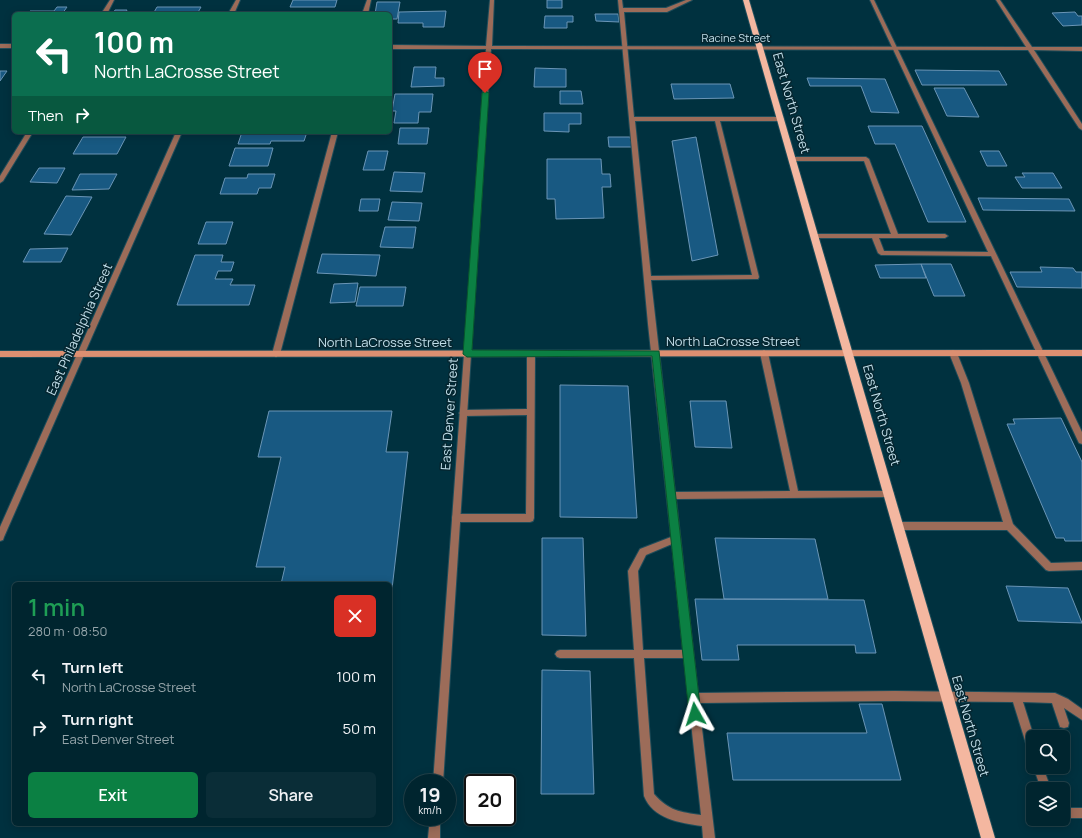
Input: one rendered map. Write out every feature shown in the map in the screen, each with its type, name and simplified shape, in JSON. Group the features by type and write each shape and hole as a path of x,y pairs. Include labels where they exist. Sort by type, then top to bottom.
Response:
{"main road":[{"name":"East North Street","path":"746,0 890,494 988,838"},
{"name":"North LaCrosse Street","path":"0,354 1082,353"}],"street":[{"path":"105,12 112,0"},
{"path":"232,12 238,0"},
{"path":"366,12 369,0"},
{"name":"East Denver Street","path":"439,774 492,0"},
{"path":"620,0 671,496 709,838"},
{"path":"621,10 667,10 690,0"},
{"path":"872,0 1038,352 1082,441"},
{"path":"998,0 1082,128"},
{"path":"0,46 12,46"},
{"name":"Racine Street","path":"392,47 1082,49"},
{"path":"632,119 781,119"},
{"path":"648,278 756,277 717,119"},
{"path":"0,181 29,134"},
{"name":"East Philadelphia Street","path":"0,537 178,134"},
{"path":"276,354 334,134"},
{"path":"792,159 866,159 895,236"},
{"path":"815,236 945,236"},
{"path":"874,236 881,253 992,254"},
{"path":"764,353 795,495"},
{"path":"953,353 965,383 1009,526 1049,567 1082,566"},
{"path":"456,518 530,518 531,354"},
{"path":"463,412 531,412"},
{"path":"671,496 890,494"},
{"path":"899,526 1009,526"},
{"path":"676,539 643,552 633,571 649,796 657,807 667,814 707,821"},
{"path":"560,654 688,654"},
{"path":"693,698 947,696 1054,698 1064,702 1082,716"},
{"path":"1016,697 1027,730"},
{"path":"1054,698 1064,723"},
{"path":"1070,813 1082,813"},
{"path":"434,838 435,826"}],"building":[{"path":"293,0 337,0 335,7 290,7"},
{"path":"547,0 562,0 562,8 547,8"},
{"path":"377,2 400,2 397,19 392,19 392,12 375,12"},
{"path":"57,7 67,7 63,12 29,12 30,11 54,11"},
{"path":"157,7 201,7 198,12 154,12"},
{"path":"115,10 127,10 126,12 114,12"},
{"path":"446,11 444,27 423,27 423,23 398,23 399,12"},
{"path":"1075,12 1078,16 1082,16 1082,25 1063,26 1052,13"},
{"path":"595,14 618,14 619,22 596,21"},
{"path":"545,16 573,16 573,22 567,22 567,28 544,28"},
{"path":"414,67 436,67 435,78 444,78 444,86 411,87"},
{"path":"535,68 566,69 566,87 534,87"},
{"path":"915,70 999,71 1007,85 922,85"},
{"path":"0,71 7,71 0,81"},
{"path":"807,78 885,79 899,113 871,112 861,86 810,86"},
{"path":"671,84 730,84 734,98 674,99"},
{"path":"934,88 964,88 979,117 947,116"},
{"path":"560,91 581,91 583,104 560,104"},
{"path":"395,94 433,94 431,112 419,112 418,123 394,123 396,111 392,111"},
{"path":"544,113 581,113 581,124 569,124 569,132 544,131"},
{"path":"868,126 922,126 966,222 928,222 895,144 875,144"},
{"path":"400,128 429,128 427,144 398,144"},
{"path":"241,134 306,134 304,141 271,141 270,144 238,144"},
{"path":"83,137 126,137 117,154 73,154"},
{"path":"608,137 630,137 632,147 609,147"},
{"path":"696,137 718,255 692,261 672,141"},
{"path":"235,148 273,148 268,166 229,166"},
{"path":"368,151 388,151 384,170 363,170"},
{"path":"980,151 999,151 1007,166 987,166"},
{"path":"547,159 601,159 602,174 610,174 611,187 602,187 604,218 556,219 555,199 547,199"},
{"path":"39,168 65,168 57,183 30,182"},
{"path":"394,172 425,173 422,192 390,191"},
{"path":"1022,173 1053,173 1062,188 1022,188 1015,177 1025,177"},
{"path":"80,174 117,174 109,189 72,190"},
{"path":"248,174 275,174 271,188 259,188 257,194 220,194 225,178 247,178"},
{"path":"66,196 92,197 71,235 44,234"},
{"path":"978,198 1069,199 1075,211 983,210"},
{"path":"361,199 380,199 378,211 359,211"},
{"path":"392,202 422,203 419,221 388,220"},
{"path":"206,222 233,222 226,244 198,244"},
{"path":"385,227 416,227 413,248 380,247"},
{"path":"68,248 61,262 23,262 30,249"},
{"path":"322,254 380,255 376,276 317,273"},
{"path":"195,255 223,255 221,262 234,262 231,271 218,271 215,279 233,279 230,285 255,285 249,305 177,305"},
{"path":"921,264 951,264 965,296 934,296"},
{"path":"921,264 926,278 880,278 875,265"},
{"path":"1040,267 1073,268 1076,272 1082,272 1082,288 1017,287 1010,272 1042,272"},
{"path":"358,283 355,302 330,303 334,284"},
{"path":"360,287 406,287 403,306 356,306"},
{"path":"560,385 628,386 637,518 560,517"},
{"path":"690,401 726,401 732,448 695,447"},
{"path":"269,411 392,411 386,452 408,452 392,589 392,582 281,582 285,567 256,567 281,457 258,457"},
{"path":"1061,418 1082,462 1082,541 1065,541 1064,538 1056,538 1007,424 1015,424 1013,419"},
{"path":"542,538 583,538 586,636 542,635"},
{"path":"715,538 815,539 828,599 724,599"},
{"path":"1006,586 1068,588 1082,623 1018,621"},
{"path":"695,599 864,600 876,653 856,653 855,645 737,645 739,660 702,660"},
{"path":"542,670 590,671 594,794 541,794"},
{"path":"859,704 882,704 901,780 733,780 727,733 867,733"}],"route":[{"path":"485,93 467,354 656,353 695,714"}]}
